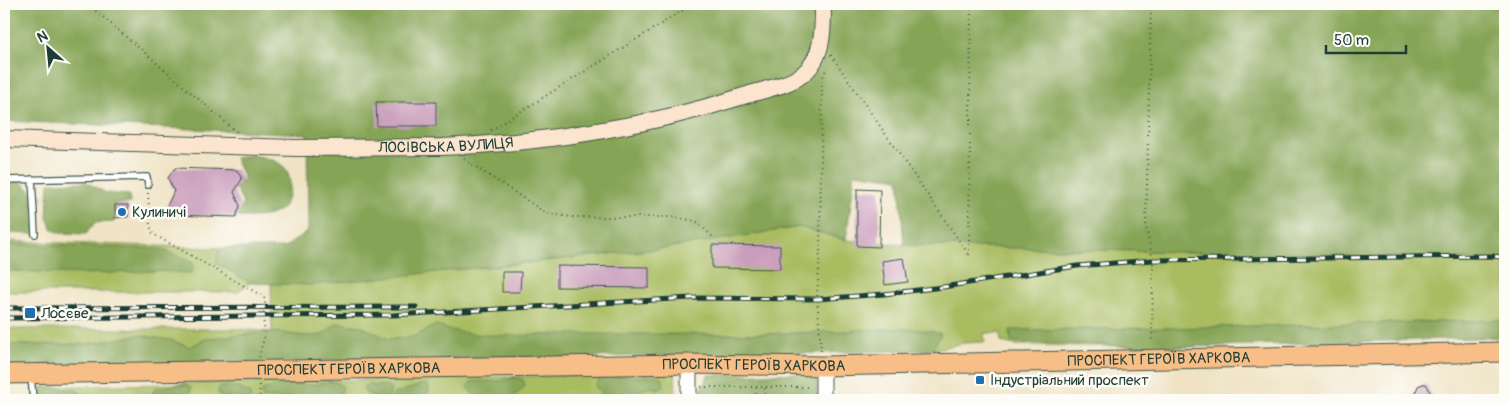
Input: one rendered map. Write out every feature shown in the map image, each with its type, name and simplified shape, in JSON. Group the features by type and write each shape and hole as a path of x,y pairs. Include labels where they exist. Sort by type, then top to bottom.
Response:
{"main road":[{"name":"ЛОСІВСЬКА ВУЛИЦЯ","path":"4,140 296,148 466,146 597,131 733,100 784,84 802,74 811,66 818,53 823,34 823,4"},
{"name":"ПРОСПЕКТ ГЕРОЇВ ХАРКОВА","path":"4,374 689,364 823,366 1497,354"}],"street":[{"path":"689,364 689,393"},
{"path":"823,366 823,394"}],"lane":[{"path":"4,180 147,176 148,185"},
{"path":"32,179 35,234"},
{"path":"31,374 33,400"}],"path":[{"path":"88,4 254,146"},
{"path":"491,130 693,4"},
{"path":"831,55 968,255 971,4"},
{"path":"1151,4 1146,228 1153,260 1152,343"},
{"path":"823,366 817,316 822,80 831,55 831,47"},
{"path":"445,146 546,213 570,217 672,217 696,221 712,237"},
{"path":"148,185 150,226 153,234 264,297 266,308 263,317 265,334 259,355 259,364"},
{"path":"259,380 260,400"},
{"path":"756,387 756,400"},
{"path":"689,393 765,387 823,394"},
{"path":"765,387 765,400"},
{"path":"630,400 676,397 676,400"},
{"path":"303,400 331,400"}],"green space":[{"path":"4,4 1505,4 1505,260 904,245 899,179 855,173 846,240 799,227 666,248 311,285 250,283 216,263 219,248 284,248 308,231 307,134 4,121"},
{"path":"251,155 270,159 283,166 290,181 289,193 285,204 273,214 238,217 243,203 236,189 244,178 235,158"},
{"path":"18,179 33,193 35,234 4,233 4,180"},
{"path":"86,182 106,193 129,195 130,203 114,204 114,222 95,223 86,234 59,233 52,229 47,218 49,183"},
{"path":"799,227 846,240 904,245 1505,260 1505,337 1185,347 1014,345 1001,342 1000,333 984,333 985,342 964,343 932,350 4,366 4,329 238,329 272,332 271,284 489,267 658,249"},
{"path":"4,241 219,248 250,283 237,292 4,292"},
{"path":"4,244 160,249 193,263 192,273 158,271 85,274 4,271"},
{"path":"1505,320 1505,337 1182,347 1011,342 1010,330 1169,328"},
{"path":"337,323 361,326 388,339 413,337 436,325 468,333 504,336 762,334 900,329 915,329 941,334 932,350 4,365 4,347 10,345 86,344 139,335 171,340 189,347 208,338 273,332 307,336 322,335"},
{"path":"675,373 676,400 33,400 32,387"},
{"path":"817,373 817,400 701,400 700,393 708,375"},
{"path":"516,377 523,380 525,386 509,398 478,400 467,387 472,381 500,381"},
{"path":"662,377 664,386 657,389 650,387 634,393 611,397 602,395 595,386 599,379 603,378"},
{"path":"334,381 343,387 340,398 263,398 261,395 264,389 286,384 310,385"},
{"path":"369,383 376,386 387,385 391,389 389,397 381,400 366,393 363,388"},
{"path":"423,384 428,385 427,395 415,397 412,400 394,400 392,397 394,394"},
{"path":"181,385 191,388 190,394 187,397 163,400 154,399 153,391 155,388"},
{"path":"227,386 236,387 250,393 251,399 233,400 231,397 227,397 225,400 214,400 219,399 219,388"},
{"path":"44,388 75,389 81,394 77,400 44,400 37,394 38,391"}],"building":[{"path":"376,102 436,102 436,126 377,126"},
{"path":"175,168 237,170 242,179 234,192 240,206 236,217 172,215 167,206 174,191 168,178"},
{"path":"857,189 880,190 879,247 857,246"},
{"path":"115,205 128,205 128,217 115,218"},
{"path":"712,245 780,246 780,269 712,268"},
{"path":"904,258 908,282 885,285 882,261"},
{"path":"557,266 649,267 649,288 557,287"},
{"path":"502,272 521,272 520,292 502,292"},
{"path":"1426,384 1428,387 1433,400 1413,400 1418,386"}],"railway":[{"path":"4,318 393,315 691,298 818,299 943,287 1077,266 1153,260 1505,257"},
{"path":"4,308 416,307"}],"place":[{"name":"Кулиничі","path":"122,212"},
{"name":"Лосєве","path":"30,313"},
{"name":"Індустріальний проспект","path":"980,380"}]}
